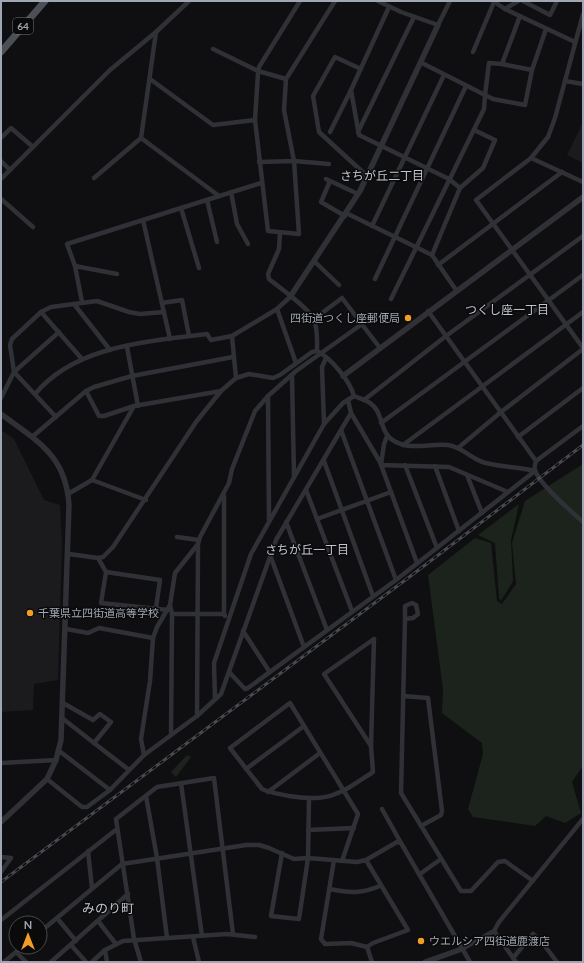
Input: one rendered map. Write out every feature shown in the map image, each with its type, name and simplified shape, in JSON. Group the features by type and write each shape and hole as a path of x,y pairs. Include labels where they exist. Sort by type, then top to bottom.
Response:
{"main road":[{"name":"64","path":"1,52 45,1"}],"street":[{"path":"1,179 110,70 156,32 189,1"},
{"path":"300,1 259,67 255,120 261,183 268,231 299,234 294,162 284,110 286,79 335,1"},
{"path":"378,1 389,7 438,25"},
{"path":"34,394 51,376 82,359 110,350 189,336 207,334 211,340 232,336 277,309 290,297 346,215 358,194 422,63 450,1"},
{"path":"473,52 493,1 505,9 575,42"},
{"path":"505,9 518,1"},
{"path":"523,1 530,3 550,15 557,1"},
{"path":"330,132 389,7"},
{"path":"458,448 501,412 583,349 476,200 531,158 544,144 550,132 583,14"},
{"path":"502,64 520,16"},
{"path":"358,133 414,17"},
{"path":"422,63 493,99 526,105 532,70 546,29"},
{"path":"94,178 142,138 156,32"},
{"path":"213,49 258,71 286,79"},
{"path":"361,68 335,57 313,96 313,102 319,132 367,176"},
{"path":"391,299 414,248 484,109 489,63 532,70"},
{"path":"372,226 444,75"},
{"path":"150,79 213,125 255,120"},
{"path":"565,81 583,84"},
{"path":"375,279 466,86"},
{"path":"351,90 358,133"},
{"path":"1,138 11,128 33,147"},
{"path":"432,255 460,188 483,168 495,140 474,130"},
{"path":"358,133 381,146 449,179 460,188"},
{"path":"142,138 219,196"},
{"path":"531,158 583,182"},
{"path":"1,161 10,170"},
{"path":"259,162 329,164"},
{"path":"438,264 562,172"},
{"path":"358,194 328,180 321,202 414,248 432,255 456,290"},
{"path":"82,302 75,266 67,244 261,183"},
{"path":"231,192 237,224 248,244"},
{"path":"343,376 456,290 583,197"},
{"path":"1,199 33,227"},
{"path":"206,200 217,242"},
{"path":"181,208 199,268"},
{"path":"143,220 170,339"},
{"path":"280,233 280,249 268,274 269,279 290,297 296,300 314,319 317,329 319,352"},
{"path":"364,400 446,336 583,236"},
{"path":"314,261 339,285"},
{"path":"75,266 117,274"},
{"path":"381,423 583,275"},
{"path":"314,319 342,298 380,348"},
{"path":"162,303 182,300 189,336"},
{"path":"56,417 14,372 10,345 12,339 41,312 51,307 97,301 129,312 140,314 164,312"},
{"path":"74,304 110,350"},
{"path":"277,309 296,363"},
{"path":"229,672 245,689 396,580 535,471 536,461 428,311"},
{"path":"41,312 82,359"},
{"path":"403,445 583,312"},
{"path":"144,755 141,739 150,680 153,638 157,627 169,607 175,573 199,542 224,495 255,411 268,396 319,352 362,324"},
{"path":"1,398 14,372 59,332"},
{"path":"232,336 236,378"},
{"path":"68,494 92,480 136,406 127,347"},
{"path":"68,554 98,558 103,557 113,547 146,500 196,422 221,392 236,378 249,374 273,378 280,375 312,352 319,352 351,386 354,396"},
{"path":"32,437 86,391 94,387 132,376 233,357"},
{"path":"324,424 322,367 326,358"},
{"path":"292,374 294,477"},
{"path":"518,436 583,388"},
{"path":"86,391 99,416 104,416 136,406 221,392"},
{"path":"268,396 269,521"},
{"path":"354,396 371,404 376,410 387,436 403,445 448,445 458,448 486,463 535,471 565,505 583,522"},
{"path":"215,699 214,663 251,554 324,424 343,403 354,396"},
{"path":"348,400 351,413 381,465 417,563"},
{"path":"47,779 82,807 87,807 110,790 144,755 197,716 222,694 243,630 276,540 351,413"},
{"path":"1,414 32,437 55,458 61,470 68,494 68,554 63,703 56,760 47,779 1,822"},
{"path":"536,461 583,426"},
{"path":"341,430 396,580"},
{"path":"381,465 384,444 387,436"},
{"path":"324,461 373,596"},
{"path":"381,465 449,467 508,492"},
{"path":"405,465 437,548"},
{"path":"435,466 459,531"},
{"path":"467,475 482,513"},
{"path":"92,480 146,500"},
{"path":"306,490 352,611"},
{"path":"317,519 391,492"},
{"path":"224,495 224,614 228,620"},
{"path":"286,522 327,630"},
{"path":"177,538 199,542"},
{"path":"197,716 199,542"},
{"path":"270,555 304,647"},
{"path":"98,558 106,572 101,603 156,608 169,607"},
{"path":"106,572 160,580 156,608"},
{"path":"169,607 172,614 171,735"},
{"path":"172,614 224,614"},
{"path":"405,619 402,793 461,891 471,891 498,862 505,861 534,881"},
{"path":"66,630 88,633 99,628 153,638"},
{"path":"243,630 269,672"},
{"path":"342,861 358,814 344,791 320,753 290,703 230,748 262,789 268,792 309,799 326,798 344,791 373,772 371,746 374,639 324,674 371,746"},
{"path":"403,696 428,698 442,811 440,815 421,826"},
{"path":"63,703 93,720 100,714 111,722 94,743"},
{"path":"62,718 129,770"},
{"path":"246,769 304,726"},
{"path":"58,750 110,790"},
{"path":"268,792 320,753"},
{"path":"1,763 56,760"},
{"path":"141,962 134,939 116,818 157,787 214,778 224,848 233,934"},
{"path":"181,783 202,936"},
{"path":"146,796 157,858 167,938"},
{"path":"282,852 271,916 299,919 308,858 309,799"},
{"path":"382,810 470,962"},
{"path":"425,962 462,949 494,931 499,922 534,881 583,819"},
{"path":"308,830 354,828"},
{"path":"1,920 117,829"},
{"path":"48,925 122,864 224,848 259,845 282,852 294,859 308,858 342,861 366,860 397,842 401,843"},
{"path":"88,851 92,888"},
{"path":"1,857 11,858 1,872"},
{"path":"334,860 321,940 325,944 352,943 367,947 373,943 408,930 380,886 366,860"},
{"path":"420,874 442,860"},
{"path":"329,889 352,893 366,892 380,886"},
{"path":"51,962 128,894"},
{"path":"57,918 76,941"},
{"path":"98,921 116,944"},
{"path":"494,931 514,960 533,934 541,941 557,962"},
{"path":"92,962 105,950 116,944 134,939 233,934 255,938"},
{"path":"193,937 199,962"},
{"path":"71,945 86,962"},
{"path":"367,947 372,962"},
{"path":"105,950 107,962"},
{"path":"4,962 12,955"}],"shaded area":[{"path":"583,122 583,163 567,155"},
{"name":"千葉県立四街道高等学校","path":"1,430 14,439 44,500 60,505 62,545 58,680 34,684 33,710 1,712"},
{"path":"583,464 583,766 572,782 581,813 565,823 546,816 535,826 473,817 468,809 483,754 482,743 442,713 443,689 428,575 475,538 491,543 497,601 502,604 516,584 512,543 525,501"},
{"path":"519,504 511,540 513,581 501,601 499,598 495,543 478,535"},
{"path":"187,755 191,757 176,777 171,772"}],"railway":[{"path":"1,882 412,575 583,445"}],"place":[{"name":"四街道つくし座郵便局","path":"408,318"},
{"name":"千葉県立四街道高等学校","path":"30,613"},
{"name":"ウエルシア四街道鹿渡店","path":"421,941"}],"district":[{"name":"さちが丘二丁目","path":"382,176"},
{"name":"つくし座一丁目","path":"507,310"},
{"name":"さちが丘一丁目","path":"307,550"},
{"name":"みのり町","path":"108,908"}]}
